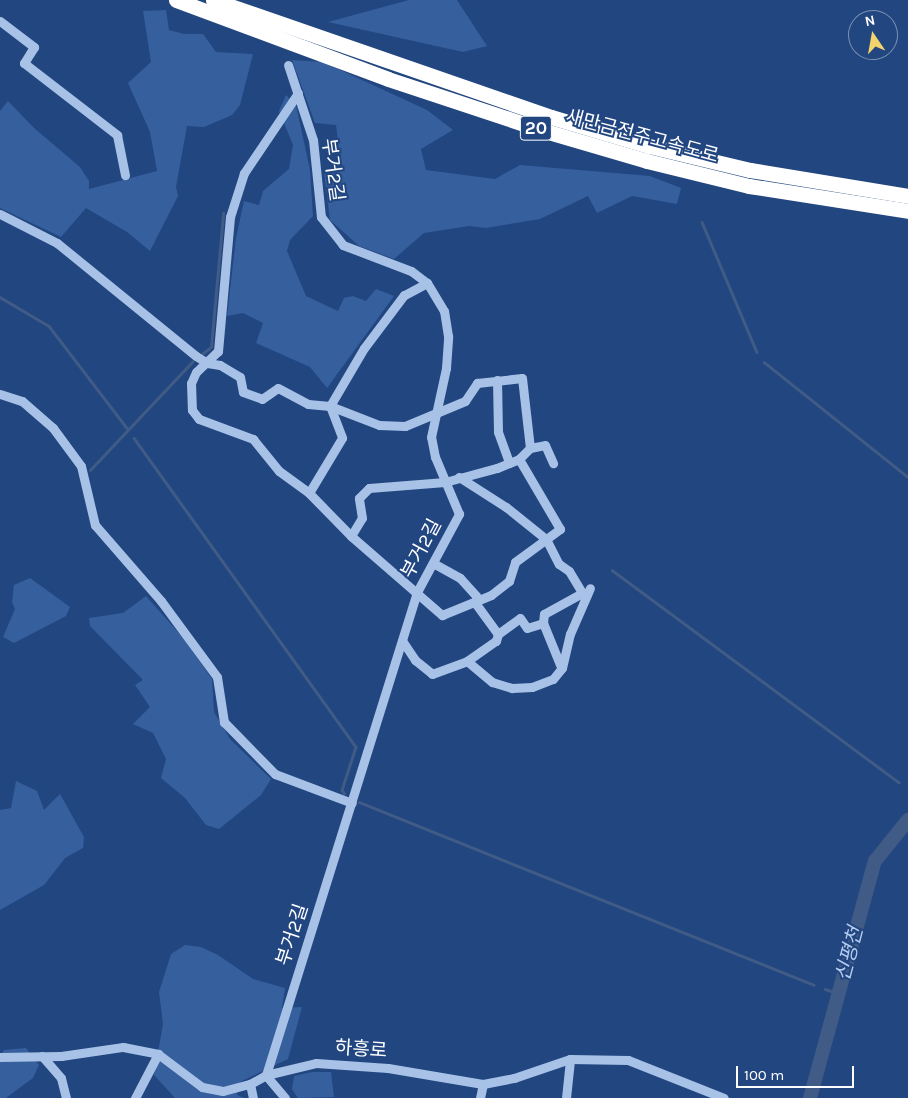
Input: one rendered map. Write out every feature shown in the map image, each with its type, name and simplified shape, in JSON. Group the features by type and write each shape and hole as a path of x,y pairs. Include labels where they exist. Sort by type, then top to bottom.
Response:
{"highway":[{"name":"새만금전주고속도로","path":"176,0 388,78 545,132 647,162 777,191 908,211"},
{"name":"새만금전주고속도로","path":"213,0 533,111 649,146 758,172 908,196"}],"street":[{"path":"0,20 34,47 24,63 117,134 125,175"},
{"name":"부거2길","path":"266,1075 403,642 417,592 459,514 445,482 431,437 446,368 448,336 444,311 427,283 411,271 343,245 321,218 313,140 288,65"},
{"path":"298,94 244,173 230,217 218,350 191,383 192,410 199,419 253,439 279,471 309,493 351,536 442,615 476,604 509,581 515,562 560,529 519,459"},
{"path":"0,214 57,243 207,363 220,365 240,377 244,392 262,399 278,388 308,404 330,406 379,425 405,426 465,400 477,383 522,378 530,448"},
{"path":"330,406 364,348 404,296 427,283"},
{"path":"497,380 498,432 508,463"},
{"path":"0,394 22,401 53,428 81,466 94,525 161,601 217,677 224,722 275,774 352,803"},
{"path":"309,493 342,438 330,406"},
{"path":"351,536 362,518 359,498 369,488 445,482 519,459 530,448 545,445 553,462"},
{"path":"459,477 506,507 546,539 559,564 569,571 586,592"},
{"path":"433,563 460,578 476,596 476,604 498,634"},
{"path":"562,668 543,623 544,614 586,592"},
{"path":"467,661 492,682 512,688 535,686 553,679 562,668 570,634 586,592"},
{"path":"403,642 415,660 432,674 467,661 496,641 498,634 520,618 527,628 543,623"},
{"name":"하흥로","path":"2,1060 123,1047 158,1054 202,1087 223,1091 250,1084 266,1075 316,1063 388,1068 483,1084 514,1078 570,1059 628,1060 724,1098"},
{"path":"134,1098 158,1054"},
{"path":"42,1056 61,1078 66,1098"},
{"path":"566,1098 570,1059"},
{"path":"266,1075 285,1098"},
{"path":"250,1084 253,1098"},
{"path":"480,1098 483,1084"}],"shaded area":[{"path":"409,0 457,0 487,46 463,52 328,22"},
{"path":"166,10 169,30 184,34 203,34 216,52 253,54 240,105 232,115 204,127 187,126 176,187 178,196 150,251 127,232 86,208 61,237 0,208 0,111 8,101 34,128 80,167 89,181 89,189 157,171 150,132 128,83 151,62 143,11"},
{"path":"292,60 323,62 427,110 453,130 421,149 426,170 495,179 520,165 650,176 681,188 677,204 632,196 597,213 588,196 540,219 486,228 469,226 424,233 394,259 359,246 330,220 324,172 341,164 336,125 315,123"},
{"path":"286,95 296,105 310,170 313,216 290,240 287,251 306,296 338,311 344,298 353,296 366,301 376,289 394,296 327,388 310,367 256,343 263,323 243,313 227,316 236,238 244,201 259,205 263,191 289,169 293,145 279,111"},
{"path":"30,578 70,607 66,616 14,643 3,637 15,609 12,602 14,585"},
{"path":"146,596 184,639 212,679 214,712 230,739 271,779 261,795 219,829 206,825 185,798 161,778 166,759 153,733 133,724 150,707 135,685 143,680 90,626 89,618 123,613"},
{"path":"16,781 37,791 44,810 60,794 84,837 83,848 65,858 44,885 0,910 0,810 11,808"},
{"path":"185,945 201,947 218,955 253,979 285,988 282,1008 302,1007 288,1059 240,1082 237,1095 245,1098 175,1098 154,1075 163,1024 159,992 171,954"},
{"path":"26,1048 39,1065 33,1078 6,1098 0,1098 0,1057 4,1050"},
{"path":"312,1072 331,1072 334,1097 298,1098 292,1089 294,1076"}],"waterway":[{"path":"202,354 211,347 223,214"},
{"path":"702,222 757,352"},
{"path":"0,297 49,326 127,428"},
{"path":"90,470 192,362"},
{"path":"764,362 908,477"},
{"path":"134,438 356,747 342,790 344,793"},
{"path":"612,570 899,782"},
{"path":"359,802 814,985"},
{"name":"신평천","path":"810,1098 875,861 908,820"},
{"path":"825,989 837,993"}]}
